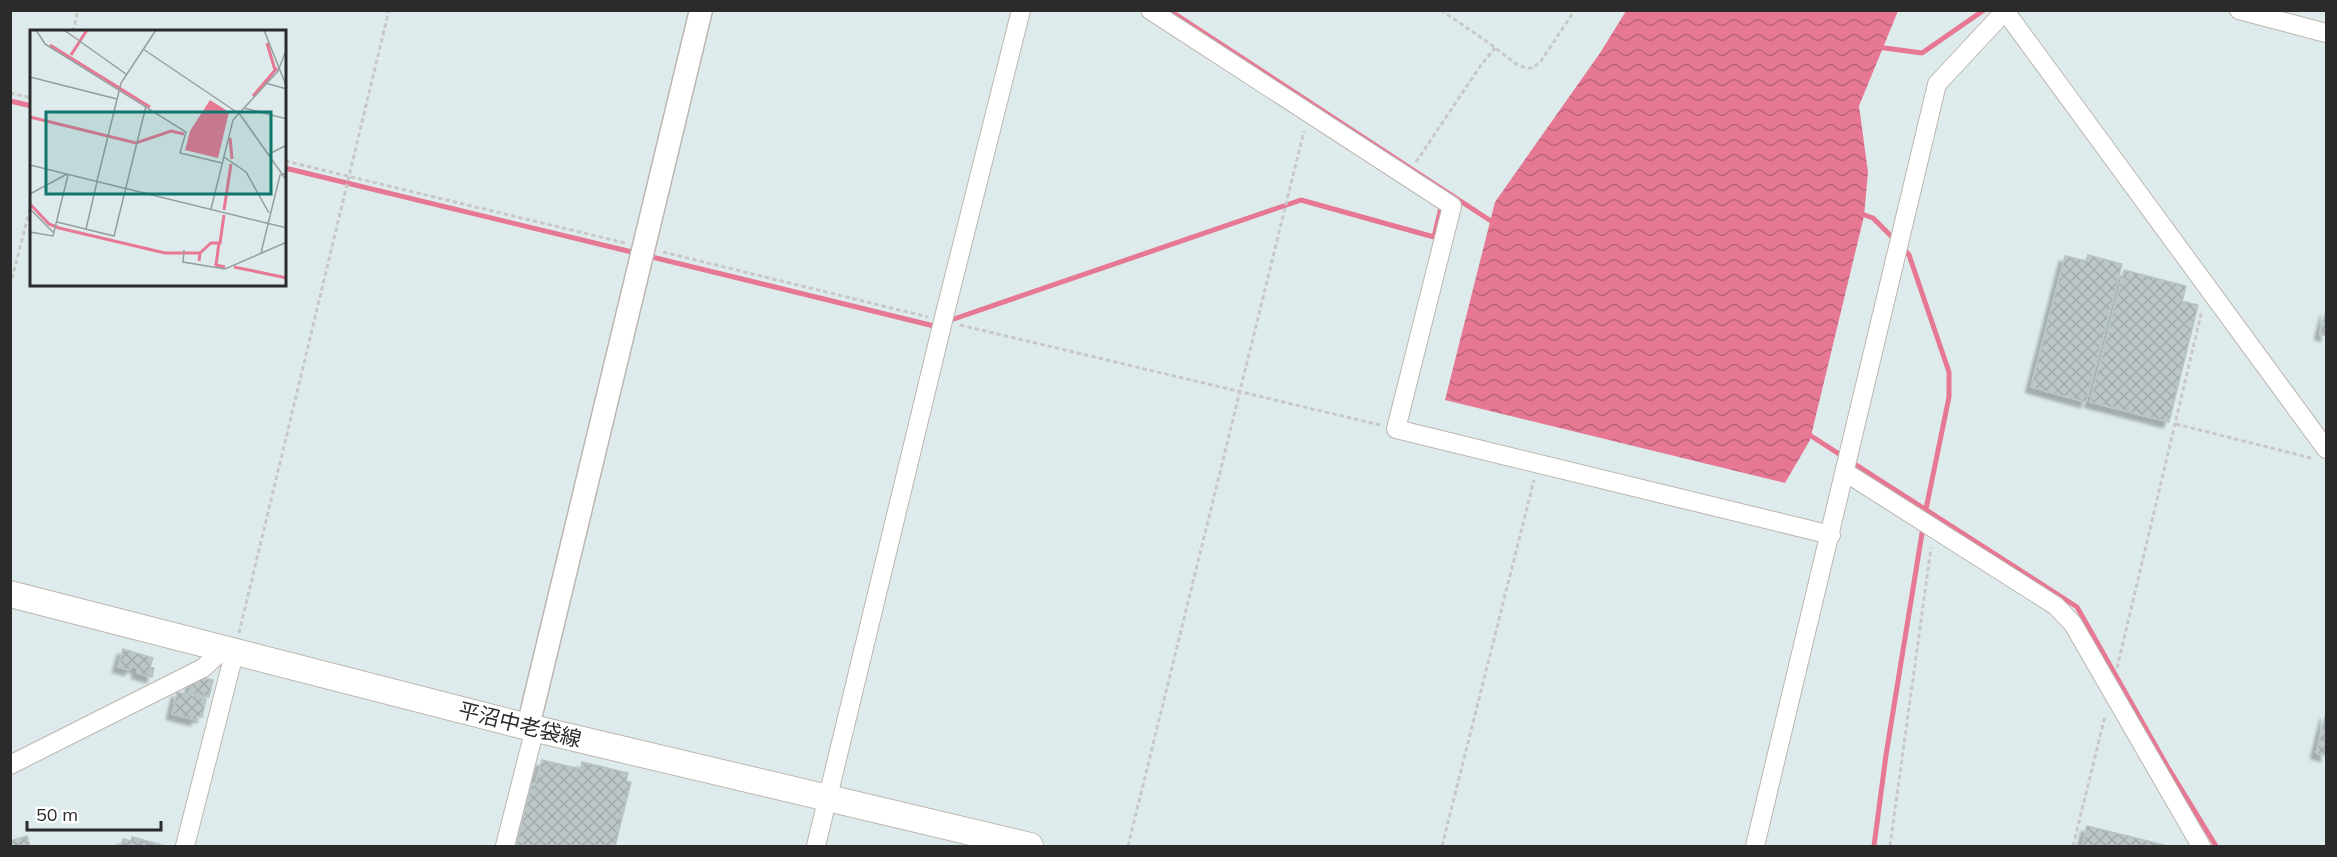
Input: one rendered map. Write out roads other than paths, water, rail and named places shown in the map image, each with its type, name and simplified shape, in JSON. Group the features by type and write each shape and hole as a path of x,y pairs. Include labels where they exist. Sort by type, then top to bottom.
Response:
{"main road":[{"name":"平沼中老袋線","path":"10,594 531,728 1030,846"}],"street":[{"path":"505,846 643,248 701,10"},
{"path":"816,846 1021,10"},
{"path":"1150,10 1452,206 1396,429 1831,535"},
{"path":"2239,10 2326,33"},
{"path":"1755,846 1937,84 1999,12 2208,287 2322,443"},
{"path":"1845,472 2056,606 2073,624 2201,846"},
{"path":"10,765 203,668 229,650"},
{"path":"185,846 229,650"}],"water":[{"path":"1626,11 1898,11 1859,106 1868,172 1864,216 1810,440 1785,483 1445,400 1495,202 1600,53"}],"waterway":[{"path":"1169,10 1494,223"},
{"path":"1877,47 1922,53 1984,10"},
{"path":"10,101 30,106"},
{"path":"286,168 636,253"},
{"path":"948,321 1301,200 1434,237 1442,203"},
{"path":"1859,213 1873,218 1896,241"},
{"path":"1903,248 1909,255 1949,372 1949,397 1926,509"},
{"path":"648,256 934,326 939,324"},
{"path":"1805,432 2077,607 2167,766 2216,846"},
{"path":"1874,846 1886,755 1923,527"}]}
